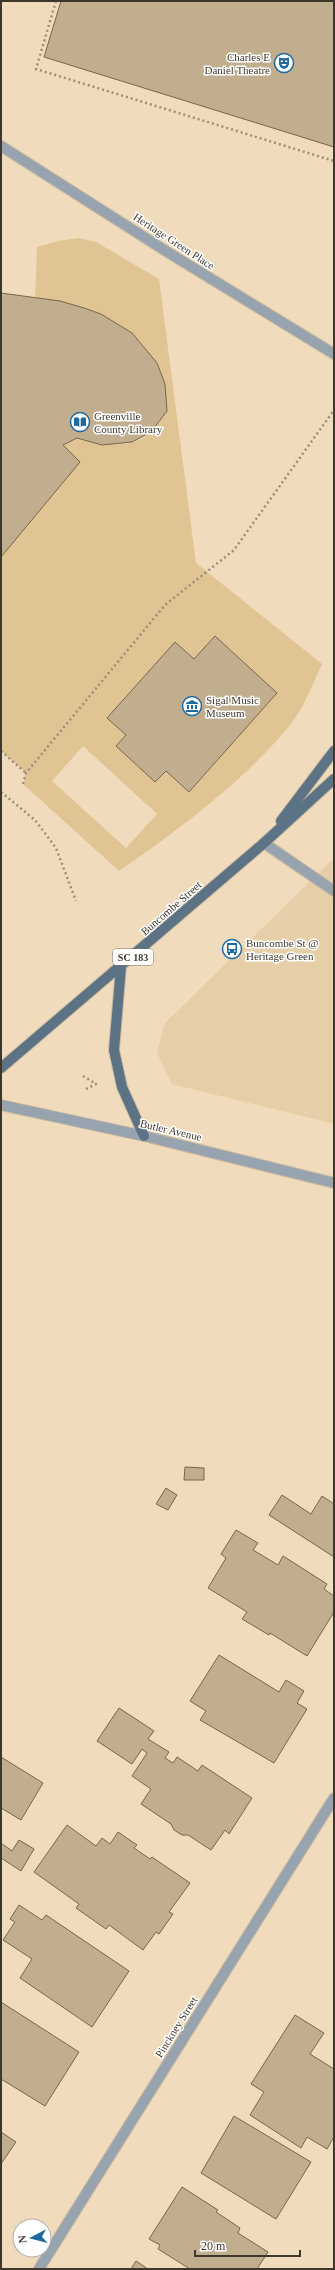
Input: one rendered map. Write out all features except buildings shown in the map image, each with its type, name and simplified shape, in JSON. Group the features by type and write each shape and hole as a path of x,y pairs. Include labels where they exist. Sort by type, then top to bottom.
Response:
{"main road":[{"name":"Buncombe Street","path":"264,843 334,751"},
{"name":"Buncombe Street","path":"1,1068 122,967 264,843 334,778"},
{"path":"122,967 114,1050 122,1087 144,1136"}],"street":[{"name":"Heritage Green Place","path":"1,146 169,253 334,354"},
{"path":"264,843 334,891"},
{"name":"Butler Avenue","path":"1,1105 144,1136 334,1183"},
{"name":"Pinckney Street","path":"39,2269 334,1798"}],"path":[{"path":"56,1 36,69 334,161"},
{"path":"23,784 26,773 165,605 234,550 334,410"},
{"path":"1,751 26,773"},
{"path":"1,792 35,820 56,848 76,901"},
{"path":"82,1076 96,1084"}],"shaded area":[{"path":"79,238 96,242 159,279 196,563 322,664 306,699 295,718 258,760 213,801 165,839 119,871 23,784 26,773 1,751 1,557 63,445 77,438 105,444 126,444 144,437 152,431 167,411 165,384 157,363 132,333 101,314 84,308 60,301 35,299 37,247 58,241","holes":["215,637 277,693 189,792 166,771 155,782 116,746 126,735 108,718 175,642 194,659","83,746 157,814 126,848 52,781"]},
{"path":"334,858 334,1124 172,1084 157,1053 164,1024"}],"place":[{"name":"Charles E Daniel Theatre","path":"284,63"},
{"name":"Greenville County Library","path":"80,422"},
{"name":"Sigal Music Museum","path":"192,706"},
{"name":"Buncombe St @ Heritage Green","path":"232,949"}]}
